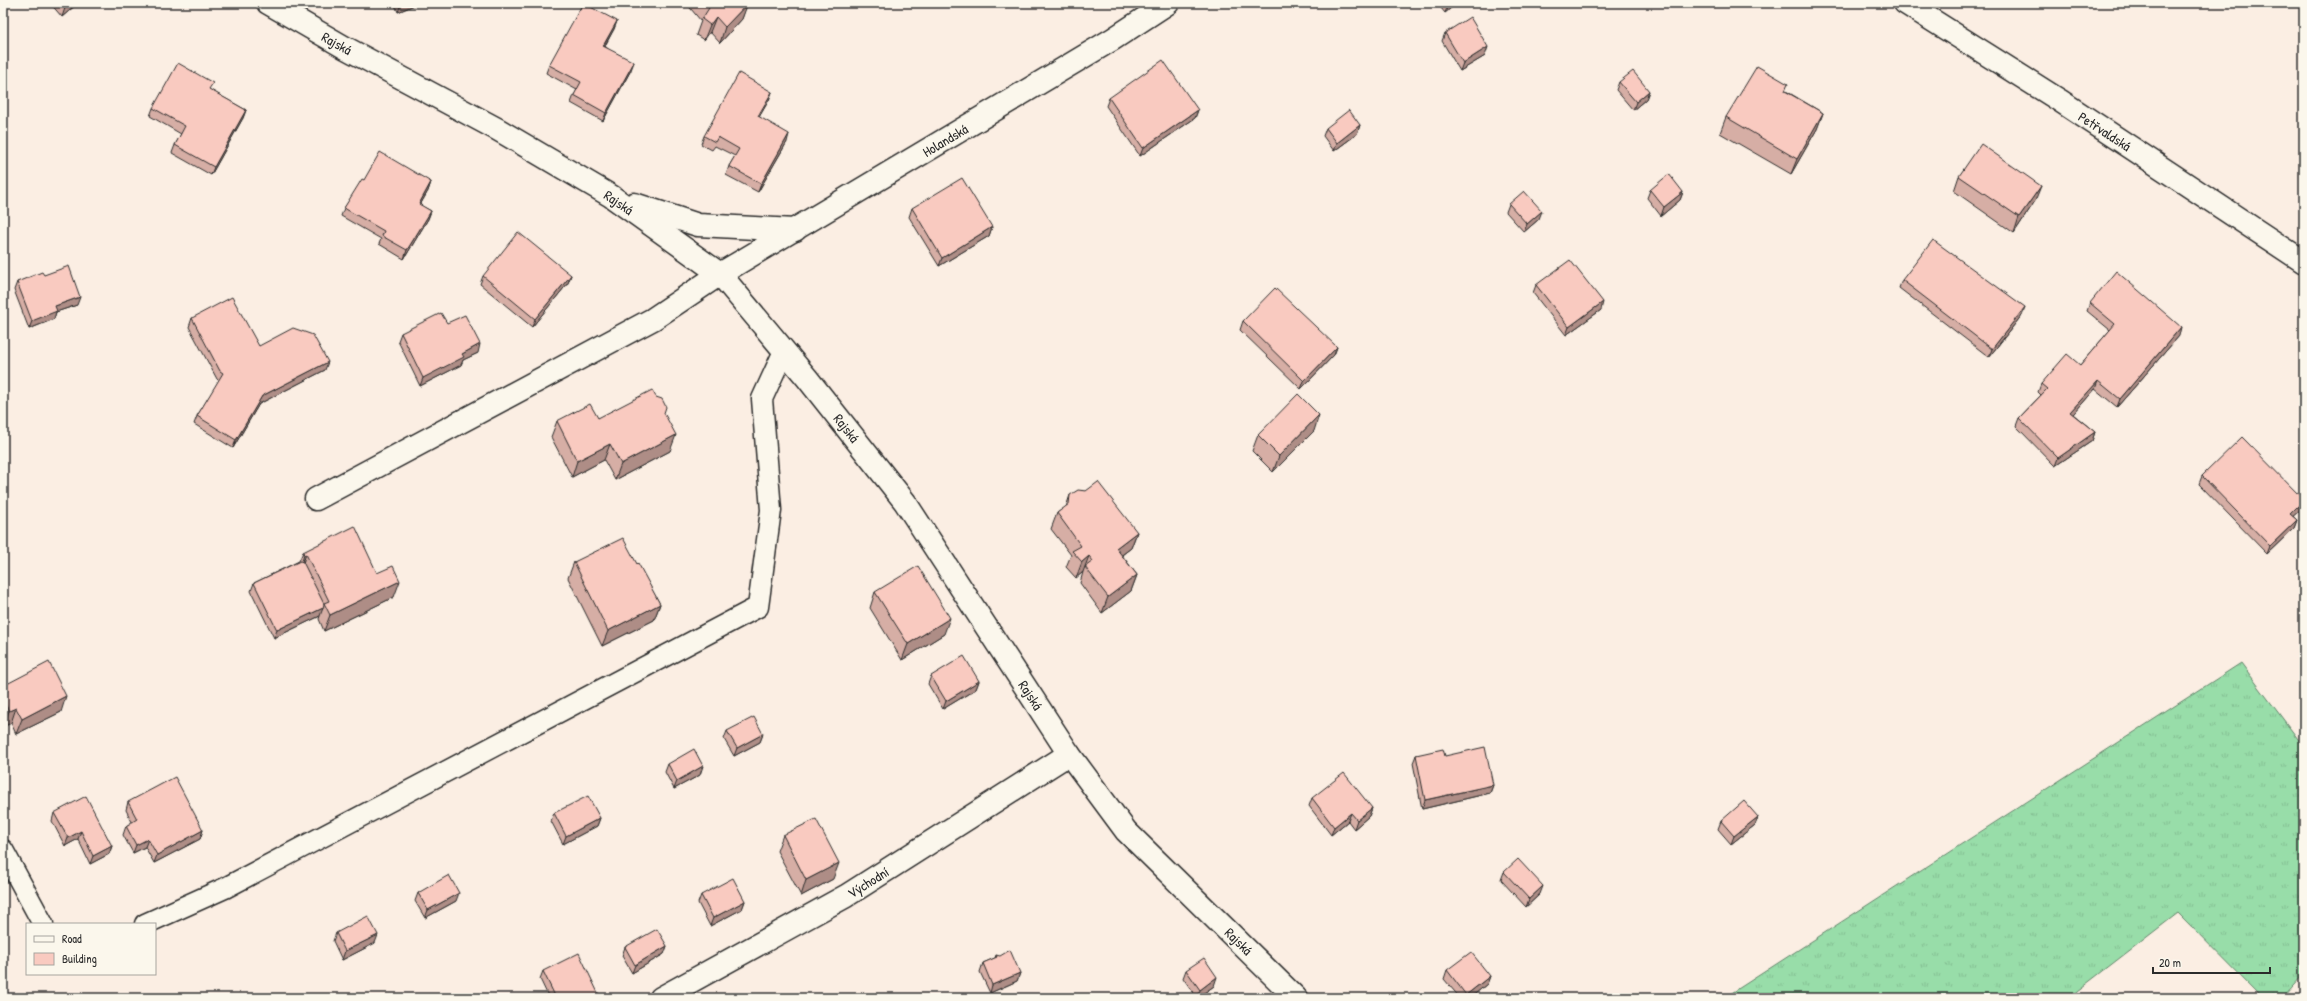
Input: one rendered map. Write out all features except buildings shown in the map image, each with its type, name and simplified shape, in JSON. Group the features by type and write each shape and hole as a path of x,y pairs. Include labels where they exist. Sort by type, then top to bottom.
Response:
{"street":[{"name":"Rajská","path":"268,3 344,47 498,129 611,196 720,274 906,502 1069,754 1126,831 1296,998"},
{"name":"Holandská","path":"316,500 653,319 720,274 1106,43 1168,3"},
{"name":"Petřvaldská","path":"1905,3 2059,100 2304,262"},
{"path":"611,196 698,226 795,230"},
{"name":"Východní","path":"661,998 846,896 1069,754"}],"lane":[{"path":"147,923 225,888 758,607 771,510 762,399 784,351"},
{"path":"3,850 42,923"}],"green space":[{"path":"2241,663 2304,747 2304,973 2281,998 2262,998 2178,913 2068,998 1724,998"}]}
